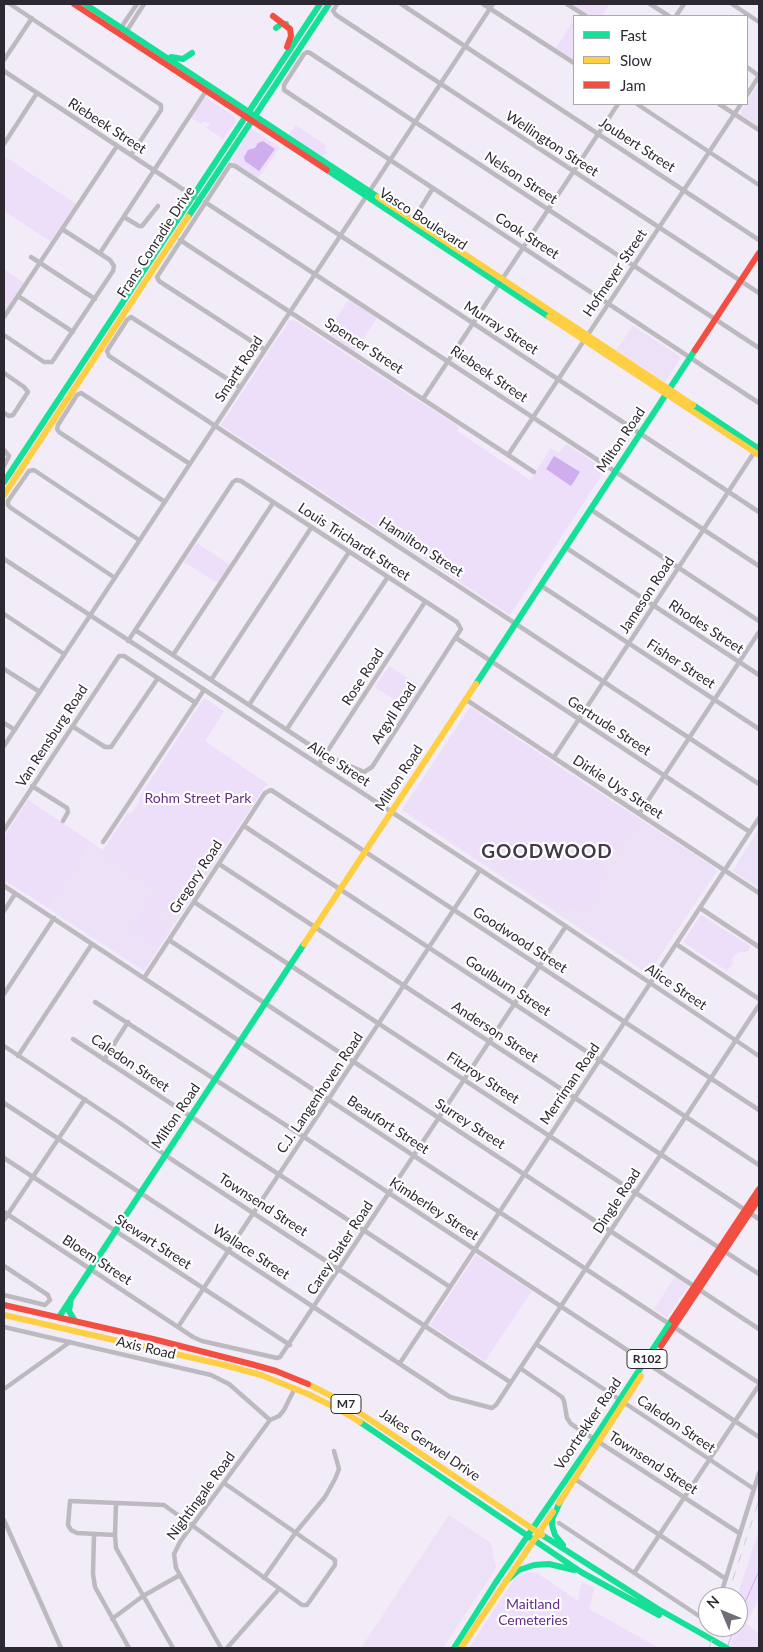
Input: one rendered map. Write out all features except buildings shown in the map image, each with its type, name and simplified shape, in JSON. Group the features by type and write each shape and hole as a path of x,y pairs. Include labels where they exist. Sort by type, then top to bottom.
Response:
{"main road":[{"name":"Vasco Boulevard","path":"74,4 165,55 246,114"},
{"name":"Vasco Boulevard","path":"85,4 206,91 253,118 667,392 758,450"},
{"name":"Frans Conradie Drive","path":"4,482 199,199 246,114 320,4"},
{"name":"Frans Conradie Drive","path":"4,495 329,4"},
{"path":"273,16 286,24 292,34 281,62"},
{"path":"276,28 281,24 286,24"},
{"path":"165,55 182,59 192,53"},
{"name":"Milton Road","path":"59,1317 759,253"},
{"name":"Voortrekker Road","path":"462,1648 575,1479 622,1401 748,1211 759,1189"},
{"name":"Voortrekker Road","path":"748,1211 759,1199"},
{"path":"71,1298 70,1311 75,1321"},
{"name":"Jakes Gerwel Drive","path":"4,1305 219,1355 276,1371 311,1385 345,1403 656,1611 717,1648"},
{"path":"5,1315 13,1314 52,1322 59,1317 61,1323 65,1325 130,1341 141,1347"},
{"name":"Jakes Gerwel Drive","path":"5,1315 224,1365 260,1375 295,1388 358,1421 581,1572 727,1648"},
{"path":"219,1355 232,1364 286,1380 292,1383 295,1388 304,1384 311,1385"},
{"name":"Voortrekker Road","path":"454,1648 532,1528 597,1440"},
{"path":"561,1500 552,1519 552,1528 557,1538 569,1552"},
{"path":"506,1581 522,1569 536,1564 549,1564 581,1572"}],"street":[{"path":"10,4 161,105 161,110 131,156"},
{"path":"122,32 137,4"},
{"path":"122,32 144,4"},
{"name":"Wellington Street","path":"337,4 334,12 336,15 759,294"},
{"name":"Joubert Street","path":"401,4 759,240"},
{"path":"483,4 492,6 573,62"},
{"path":"567,4 584,15"},
{"path":"650,4 667,15"},
{"path":"677,15 684,4"},
{"path":"732,4 759,22"},
{"name":"Smartt Road","path":"4,746 492,6"},
{"path":"4,60 32,18"},
{"name":"Nelson Street","path":"283,88 304,54 309,52 759,348"},
{"path":"748,69 759,76 748,93"},
{"name":"Riebeek Street","path":"4,71 759,566"},
{"name":"Cook Street","path":"283,88 759,402"},
{"path":"100,253 206,91"},
{"path":"4,144 37,93"},
{"path":"423,399 617,105"},
{"path":"638,105 759,185"},
{"path":"720,105 759,130"},
{"name":"Hofmeyer Street","path":"508,455 740,105"},
{"path":"4,317 117,146"},
{"name":"Murray Street","path":"199,199 230,165 235,166 759,512"},
{"path":"420,209 433,188"},
{"path":"199,199 180,240 157,277 159,281 264,350"},
{"path":"124,217 142,226 158,206"},
{"path":"4,335 48,363 55,360 114,269 112,262 62,229"},
{"name":"Spencer Street","path":"180,240 534,472"},
{"path":"32,257 95,299"},
{"path":"18,296 73,332"},
{"name":"Hamilton Street","path":"240,387 130,317 107,351 107,355 759,784"},
{"path":"4,373 28,392 15,413 9,416 4,413"},
{"path":"165,502 58,431 58,425 80,393 85,394 190,464"},
{"path":"4,450 8,454 8,459 4,466"},
{"name":"Jameson Road","path":"554,757 758,450"},
{"path":"115,578 9,507 8,501 29,471 34,470 140,540"},
{"name":"Louis Trichardt Street","path":"135,630 234,481 241,481 461,626"},
{"path":"173,655 273,502"},
{"path":"590,509 759,621"},
{"path":"212,680 311,528"},
{"name":"Rhodes Street","path":"565,547 759,675"},
{"path":"249,705 349,552"},
{"name":"Alice Street","path":"4,559 566,926 759,1056"},
{"path":"288,729 387,578"},
{"name":"Fisher Street","path":"540,585 759,730"},
{"name":"Rose Road","path":"319,764 425,602"},
{"path":"4,614 64,654"},
{"name":"Argyll Road","path":"325,755 361,772 369,770 461,632 461,626"},
{"path":"128,641 135,630"},
{"name":"Alice Street","path":"135,630 325,755"},
{"path":"639,814 759,632"},
{"name":"Gertrude Street","path":"456,638 750,832"},
{"name":"Van Rensburg Road","path":"4,830 119,656 124,656 158,678"},
{"path":"4,669 40,692"},
{"path":"72,726 109,748 115,743 158,678 196,703"},
{"path":"103,842 204,690"},
{"name":"Dirkie Uys Street","path":"465,699 759,893"},
{"path":"4,723 14,730"},
{"path":"32,786 67,808 68,812 64,821"},
{"name":"Gregory Road","path":"144,978 265,793 269,790"},
{"name":"Goodwood Street","path":"269,790 275,792 759,1110"},
{"name":"Merriman Road","path":"400,1363 759,818"},
{"name":"Goulburn Street","path":"244,826 759,1165"},
{"name":"Anderson Street","path":"219,864 759,1218"},
{"name":"C.J. Langenhoven Road","path":"178,1327 480,870"},
{"name":"Beaufort Street","path":"4,886 586,1268 759,1384"},
{"path":"4,911 16,894"},
{"name":"Fitzroy Street","path":"194,902 759,1274"},
{"path":"700,908 759,947"},
{"path":"4,994 54,918"},
{"name":"Carey Slater Road","path":"282,1356 566,926"},
{"name":"Surrey Street","path":"169,940 759,1328"},
{"path":"18,1056 92,944"},
{"path":"676,944 759,999"},
{"name":"Kimberley Street","path":"95,1002 304,1137 759,1437"},
{"name":"Dingle Road","path":"492,1408 496,1405 759,1005"},
{"path":"104,1060 128,1022"},
{"name":"Caledon Street","path":"73,1039 450,1287"},
{"name":"Townsend Street","path":"4,1046 510,1382"},
{"path":"4,1220 6,1213 33,1177 84,1099"},
{"name":"Wallace Street","path":"4,1104 454,1399 492,1408"},
{"name":"Stewart Street","path":"4,1158 290,1345"},
{"name":"Bloem Street","path":"6,1213 202,1341 277,1358 282,1356"},
{"path":"4,1266 48,1295 50,1300 45,1305 4,1295"},
{"name":"Axis Road","path":"4,1327 211,1375 229,1384 270,1420"},
{"path":"4,1389 70,1342"},
{"name":"Caledon Street","path":"536,1344 754,1489"},
{"name":"Townsend Street","path":"520,1368 560,1395 564,1401 570,1424 739,1533"},
{"path":"634,1572 686,1498 759,1384"},
{"path":"270,1420 277,1417 284,1410 295,1388"},
{"name":"Nightingale Road","path":"221,1648 180,1575 174,1561 174,1554 180,1542 270,1420"},
{"path":"264,1578 296,1532 325,1497 338,1474 339,1469 334,1452"},
{"path":"724,1587 759,1473"},
{"path":"575,1479 726,1580"},
{"path":"115,1535 77,1533 69,1527 70,1501 164,1505 279,1590 306,1606 336,1563 333,1558 224,1483"},
{"path":"116,1503 115,1535 118,1552 174,1648"},
{"path":"4,1520 61,1648"},
{"path":"559,1523 698,1615"},
{"path":"94,1535 94,1580 98,1594 129,1648"},
{"path":"112,1618 143,1596 180,1575"},
{"path":"227,1648 279,1590"}],"shaded area":[{"path":"759,83 759,126 741,115 745,105 748,105 748,100"},
{"path":"263,141 275,149 259,171 245,161 244,157 248,150 255,148 258,143"},
{"path":"633,326 681,357 665,382 616,350"},
{"path":"554,456 580,472 571,486 546,469"},
{"path":"554,763 715,868 716,872 651,969 644,971 486,866"},
{"path":"128,813 211,868 144,971 48,908 91,842 103,850"},
{"path":"759,828 759,888 733,871"},
{"path":"675,1277 688,1286 667,1317 654,1309"},
{"path":"449,1515 491,1543 496,1568 443,1648 361,1648"}],"green space":[{"path":"572,4 610,4 603,15 589,15"},
{"path":"573,22 573,59 556,48"},
{"path":"204,96 235,117 236,122 223,139 207,128 210,124 204,121 201,124 190,117"},
{"path":"296,125 327,146 324,150 328,153 320,156 291,136 289,134"},
{"path":"253,130 280,147 258,179 235,165 232,160 250,131"},
{"path":"4,156 76,204 51,242 4,211"},
{"path":"4,269 24,283 4,314"},
{"path":"349,299 377,318 354,352 327,332"},
{"path":"294,320 459,427 457,431 530,480 551,448 559,453 566,444 605,470 510,615 221,425 289,321"},
{"path":"197,543 230,565 218,583 184,562"},
{"path":"389,666 421,686 407,708 375,687"},
{"name":"Rohm Street Park","path":"204,698 224,711 205,741 269,785 265,786 180,916 160,903 140,934 132,929 153,898 157,901 162,892 114,860 103,850 128,813 131,814 140,800 139,798"},
{"path":"470,707 554,763 486,866 402,810"},
{"path":"555,766 637,819 601,872 596,897 587,905 580,907 568,908 557,905 492,863"},
{"path":"28,800 91,842 48,908 4,880 4,837"},
{"path":"701,915 750,946 748,951 735,955 732,960 733,963 727,971 683,942"},
{"path":"151,919 167,930 157,945 141,934"},
{"path":"476,1255 532,1291 485,1361 430,1325"},
{"path":"759,1530 759,1598 748,1620 748,1587 740,1587"},
{"name":"Maitland Cemeteries","path":"527,1572 537,1573 578,1601 582,1582 594,1588 589,1609 659,1648 469,1648 514,1579"},
{"path":"748,1625 759,1633 759,1648 734,1648 730,1646 733,1637 748,1637"}],"waterway":[{"path":"748,1596 759,1571"},
{"path":"728,1645 731,1637"}],"railway":[{"path":"730,1587 759,1500"},
{"path":"709,1648 713,1637"}],"traffic: fast":[{"path":"85,4 378,197"},
{"path":"4,482 320,4"},
{"path":"188,217 329,4"},
{"path":"276,28 281,24 286,24"},
{"path":"171,57 183,59 192,53"},
{"path":"327,170 549,317"},
{"path":"476,684 695,350"},
{"path":"693,405 759,449"},
{"path":"59,1317 304,944"},
{"path":"71,1298 69,1311 75,1321"},
{"path":"454,1648 496,1582 594,1439 672,1320"},
{"path":"360,1422 581,1572 659,1615"},
{"path":"561,1500 552,1519 552,1525 555,1535 563,1545"},
{"path":"542,1535 658,1609 727,1648"},
{"path":"506,1581 519,1570 534,1565 549,1564 574,1570"}],"traffic: slow":[{"path":"378,197 693,405"},
{"path":"4,495 188,217"},
{"path":"549,317 759,455"},
{"path":"304,944 476,684"},
{"path":"4,1315 261,1375 308,1394 360,1422"},
{"path":"559,1503 641,1376"},
{"path":"308,1384 345,1403 542,1535"},
{"path":"461,1648 553,1512"}],"traffic: jam":[{"path":"74,4 327,170"},
{"path":"273,16 290,29 291,36 287,47"},
{"path":"695,350 759,253"},
{"path":"672,1320 759,1189"},
{"path":"661,1346 759,1199"},
{"path":"4,1305 153,1339 251,1364 276,1371 308,1384"}],"district":[{"name":"GOODWOOD","path":"547,852"}]}
